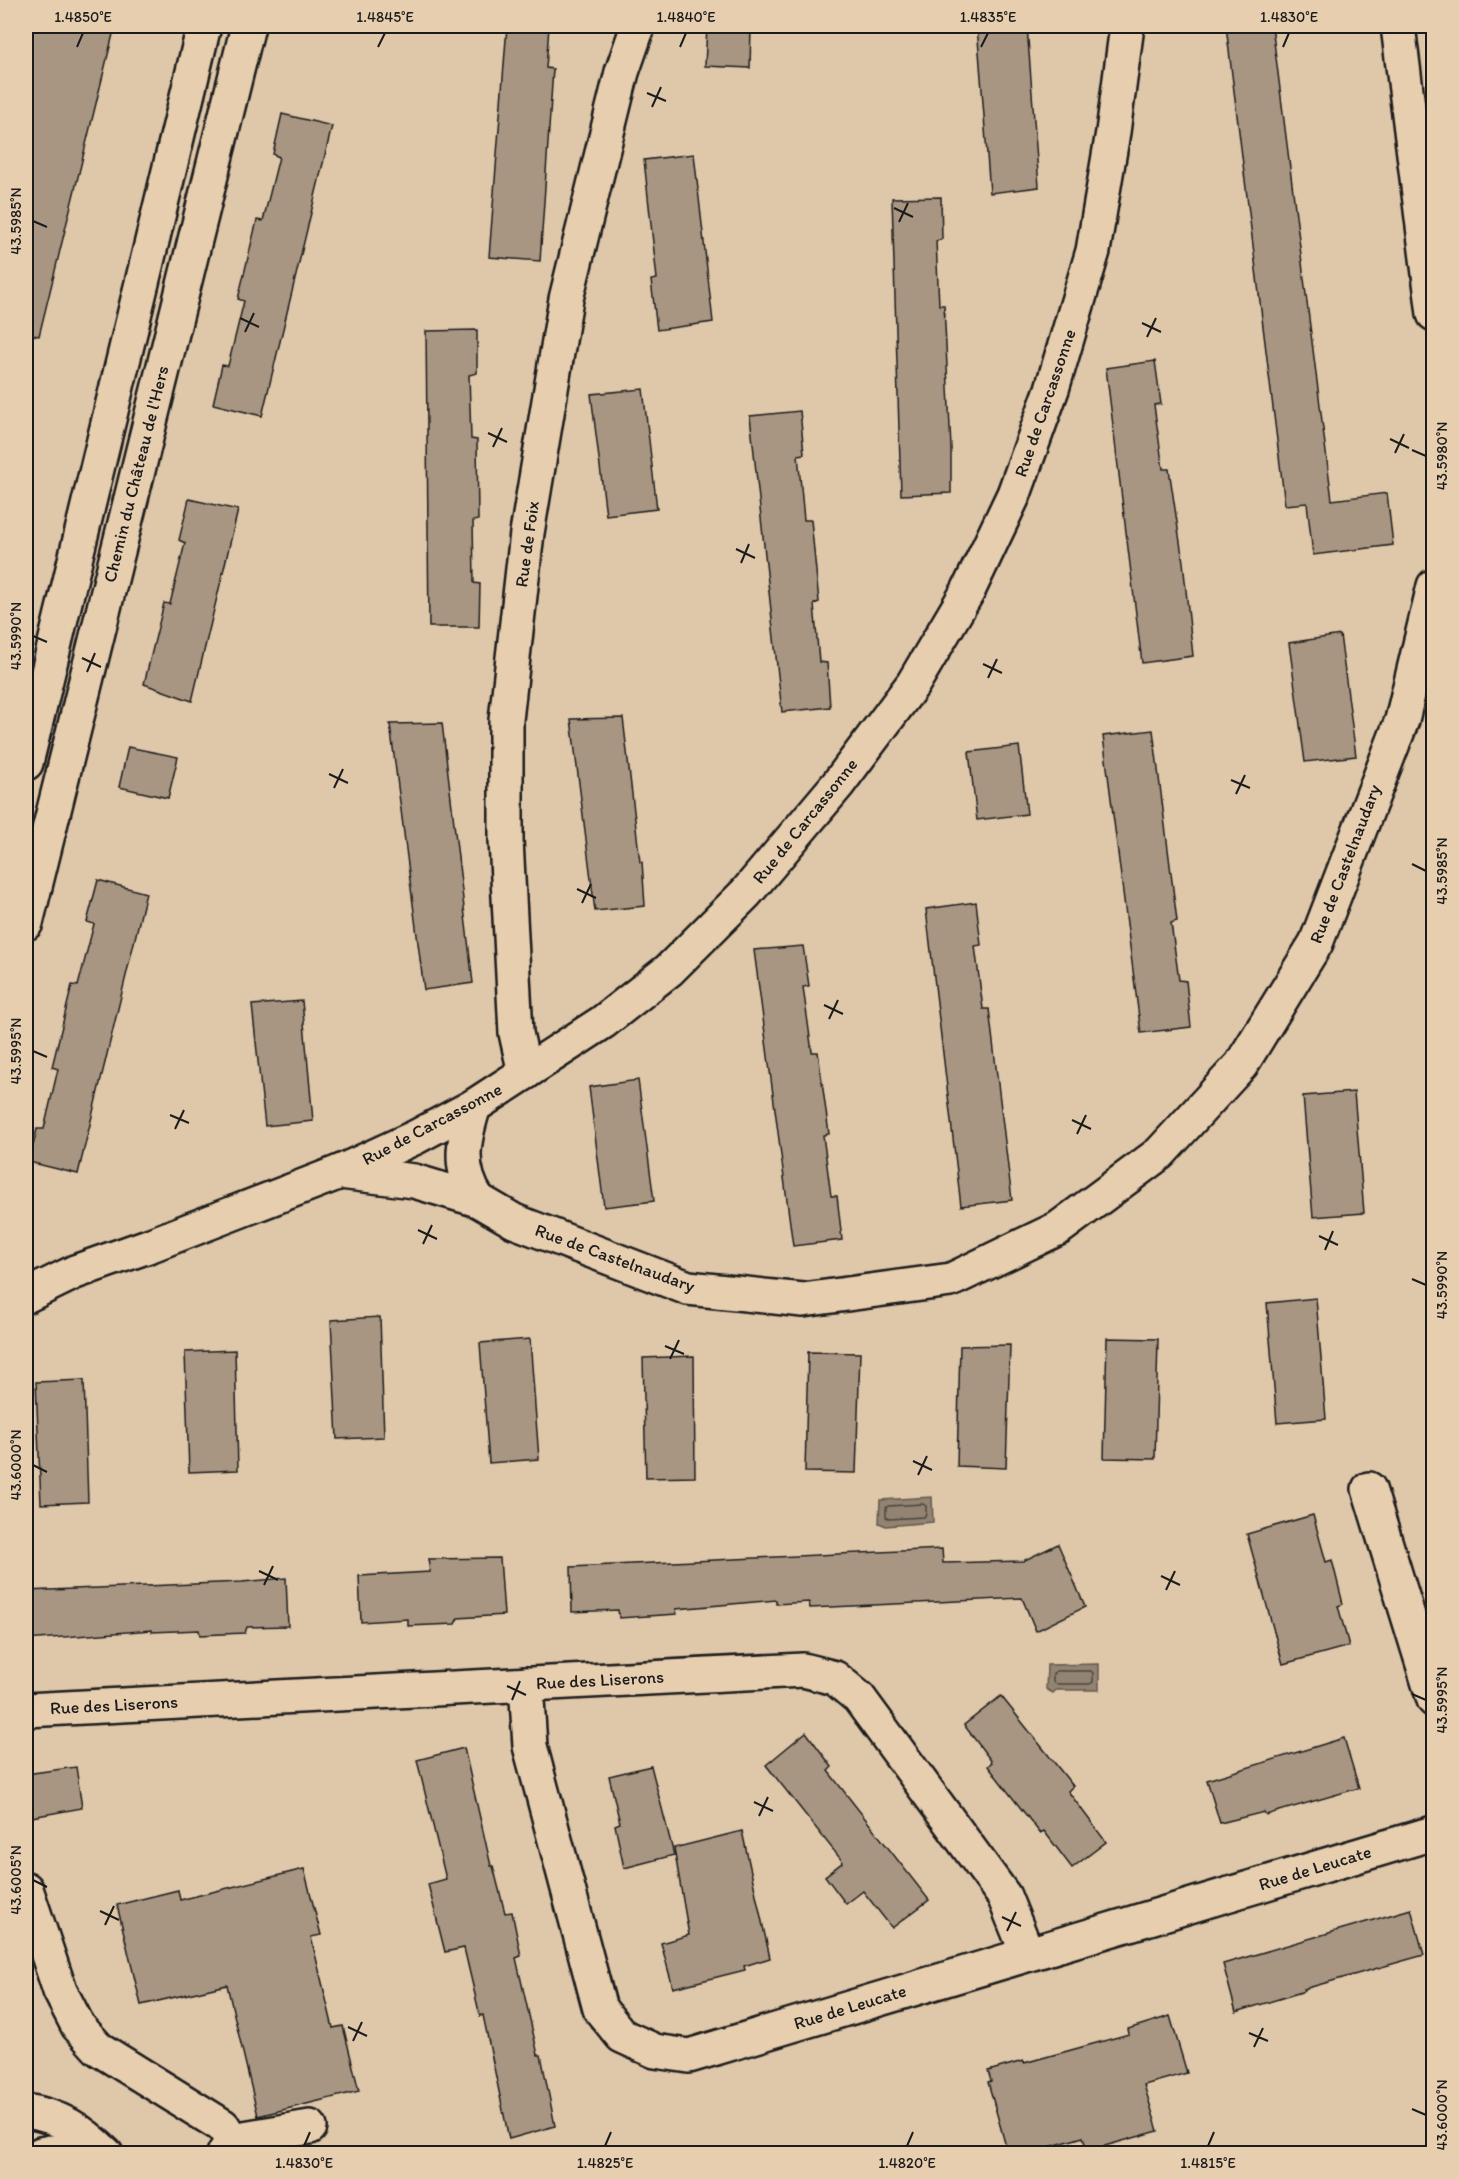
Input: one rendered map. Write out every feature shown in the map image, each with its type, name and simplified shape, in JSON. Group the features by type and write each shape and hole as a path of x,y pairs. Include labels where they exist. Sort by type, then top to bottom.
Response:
{"street":[{"path":"26,763 204,26"},
{"name":"Chemin du Château de l'Hers","path":"26,923 248,26"},
{"name":"Rue de Foix","path":"525,1073 516,1033 506,840 507,708 527,533 566,299 622,72 638,26"},
{"name":"Rue de Carcassonne","path":"26,1296 75,1272 339,1172 416,1137 474,1106 603,1022 669,970 746,893 838,784 913,684 968,591 1014,494 1052,389 1093,251 1113,132 1127,26"},
{"path":"1398,26 1434,314"},
{"name":"Rue de Castelnaudary","path":"339,1172 414,1181 478,1200 514,1221 688,1288 803,1300 951,1280 1059,1228 1160,1153 1241,1065 1316,943 1402,720 1434,586"},
{"path":"474,1106 465,1134 463,1168 478,1200"},
{"name":"Rue de Carcassonne","path":"26,1268 75,1272"},
{"path":"1369,1489 1434,1700"},
{"name":"Rue des Liserons","path":"26,1710 803,1670 835,1678 859,1698 1004,1896 1027,1953"},
{"name":"Rue de Leucate","path":"526,1684 531,1746 600,2009 622,2036 655,2051 688,2056 1433,1826"},
{"path":"26,1889 60,1991 78,2026 99,2049 223,2126 228,2147 310,2127"},
{"path":"26,2111 48,2115 86,2134 106,2154"},
{"path":"41,2154 51,2151 74,2154"}],"water":[{"path":"932,1497 933,1522 886,1526 879,1523 880,1500"},
{"path":"1099,1664 1099,1690 1056,1690 1053,1693 1046,1689 1047,1665"}],"building":[{"path":"26,26 115,26 39,336 26,334"},
{"path":"507,26 549,26 546,68 553,69 540,261 489,257"},
{"path":"707,26 751,26 750,68 705,66"},
{"path":"977,26 1027,26 1039,187 990,193"},
{"path":"1226,26 1272,26 1332,500 1387,493 1393,545 1313,555 1307,503 1285,505"},
{"path":"282,114 332,126 262,416 213,404 222,365 228,366 244,301 238,299 257,220 263,221 279,157 273,154"},
{"path":"694,154 713,322 657,330 651,280 657,279 644,160"},
{"path":"941,197 942,239 936,241 939,305 944,305 951,493 901,495 892,198"},
{"path":"477,330 477,373 469,375 471,439 477,440 478,520 473,521 474,583 480,584 479,627 429,627 426,331"},
{"path":"1155,361 1161,404 1154,405 1163,469 1169,469 1183,562 1193,656 1142,663 1106,368"},
{"path":"643,389 657,509 606,515 591,394"},
{"path":"800,411 804,454 798,455 804,520 811,520 819,602 814,604 819,662 827,663 830,707 782,712 750,416"},
{"path":"189,499 238,510 192,701 144,684 164,603 170,604 185,543 179,540"},
{"path":"1340,635 1356,756 1305,762 1289,643"},
{"path":"623,718 640,862 642,862 645,906 595,911 571,719"},
{"path":"442,723 473,983 424,990 390,724"},
{"path":"1153,730 1177,921 1171,923 1179,980 1186,981 1191,1027 1141,1033 1103,736"},
{"path":"1019,746 1027,814 977,820 969,752"},
{"path":"128,747 178,757 168,798 119,787"},
{"path":"98,880 146,893 78,1174 29,1162 37,1129 44,1129 58,1069 52,1067 72,985 78,986 94,924 87,922"},
{"path":"976,902 981,945 975,946 983,1009 989,1009 1012,1200 961,1206 926,909"},
{"path":"803,946 809,986 803,987 812,1052 818,1052 829,1134 823,1135 831,1196 837,1196 842,1240 793,1246 754,950"},
{"path":"302,1001 313,1121 265,1126 252,1005"},
{"path":"638,1080 654,1201 604,1207 589,1087"},
{"path":"1354,1092 1364,1213 1313,1217 1303,1096"},
{"path":"1316,1298 1326,1419 1277,1423 1267,1303"},
{"path":"380,1317 384,1437 337,1439 331,1320"},
{"path":"1107,1338 1158,1339 1155,1459 1104,1458"},
{"path":"530,1339 539,1459 489,1463 480,1343"},
{"path":"1010,1345 1006,1468 957,1466 960,1346"},
{"path":"235,1350 238,1470 189,1472 185,1352"},
{"path":"808,1352 860,1353 856,1473 805,1472"},
{"path":"694,1356 695,1477 646,1478 643,1358"},
{"path":"84,1380 88,1502 41,1504 36,1382"},
{"path":"1313,1515 1326,1562 1332,1560 1343,1604 1338,1606 1349,1646 1283,1664 1247,1534"},
{"path":"1058,1544 1085,1607 1036,1631 1022,1598 810,1608 809,1602 776,1604 776,1600 676,1609 677,1614 619,1618 618,1610 572,1612 571,1567 942,1549 943,1563 1023,1561"},
{"path":"500,1558 504,1615 458,1618 455,1624 408,1626 408,1619 361,1622 359,1576 430,1572 428,1559"},
{"path":"286,1578 288,1626 247,1627 245,1633 200,1635 199,1630 152,1632 152,1630 26,1640 26,1591"},
{"path":"1001,1696 1073,1786 1068,1791 1106,1842 1072,1868 1044,1831 1040,1833 988,1766 992,1762 964,1725"},
{"path":"806,1732 832,1767 828,1771 929,1900 892,1928 863,1891 846,1904 825,1876 843,1862 766,1765"},
{"path":"1344,1738 1359,1788 1266,1815 1264,1812 1220,1823 1207,1780"},
{"path":"464,1748 491,1866 493,1866 505,1913 512,1912 521,1956 516,1958 538,2055 541,2055 555,2126 509,2139 483,2015 480,2016 464,1948 445,1952 428,1884 446,1879 417,1760"},
{"path":"651,1766 674,1855 624,1868 615,1825 620,1823 609,1776"},
{"path":"76,1767 82,1808 26,1818 26,1774"},
{"path":"742,1831 770,1958 744,1966 745,1970 673,1988 661,1943 689,1935 674,1848"},
{"path":"304,1869 321,1935 311,1937 333,2028 343,2026 359,2091 258,2116 227,1985 141,2005 117,1905 178,1890 180,1900"},
{"path":"1411,1909 1424,1955 1304,1989 1305,1991 1236,2012 1223,1964"},
{"path":"1170,2016 1187,2073 1144,2085 1158,2131 1087,2151 1083,2137 1025,2154 1008,2154 988,2082 991,2081 988,2071 1129,2034 1128,2029"}]}
